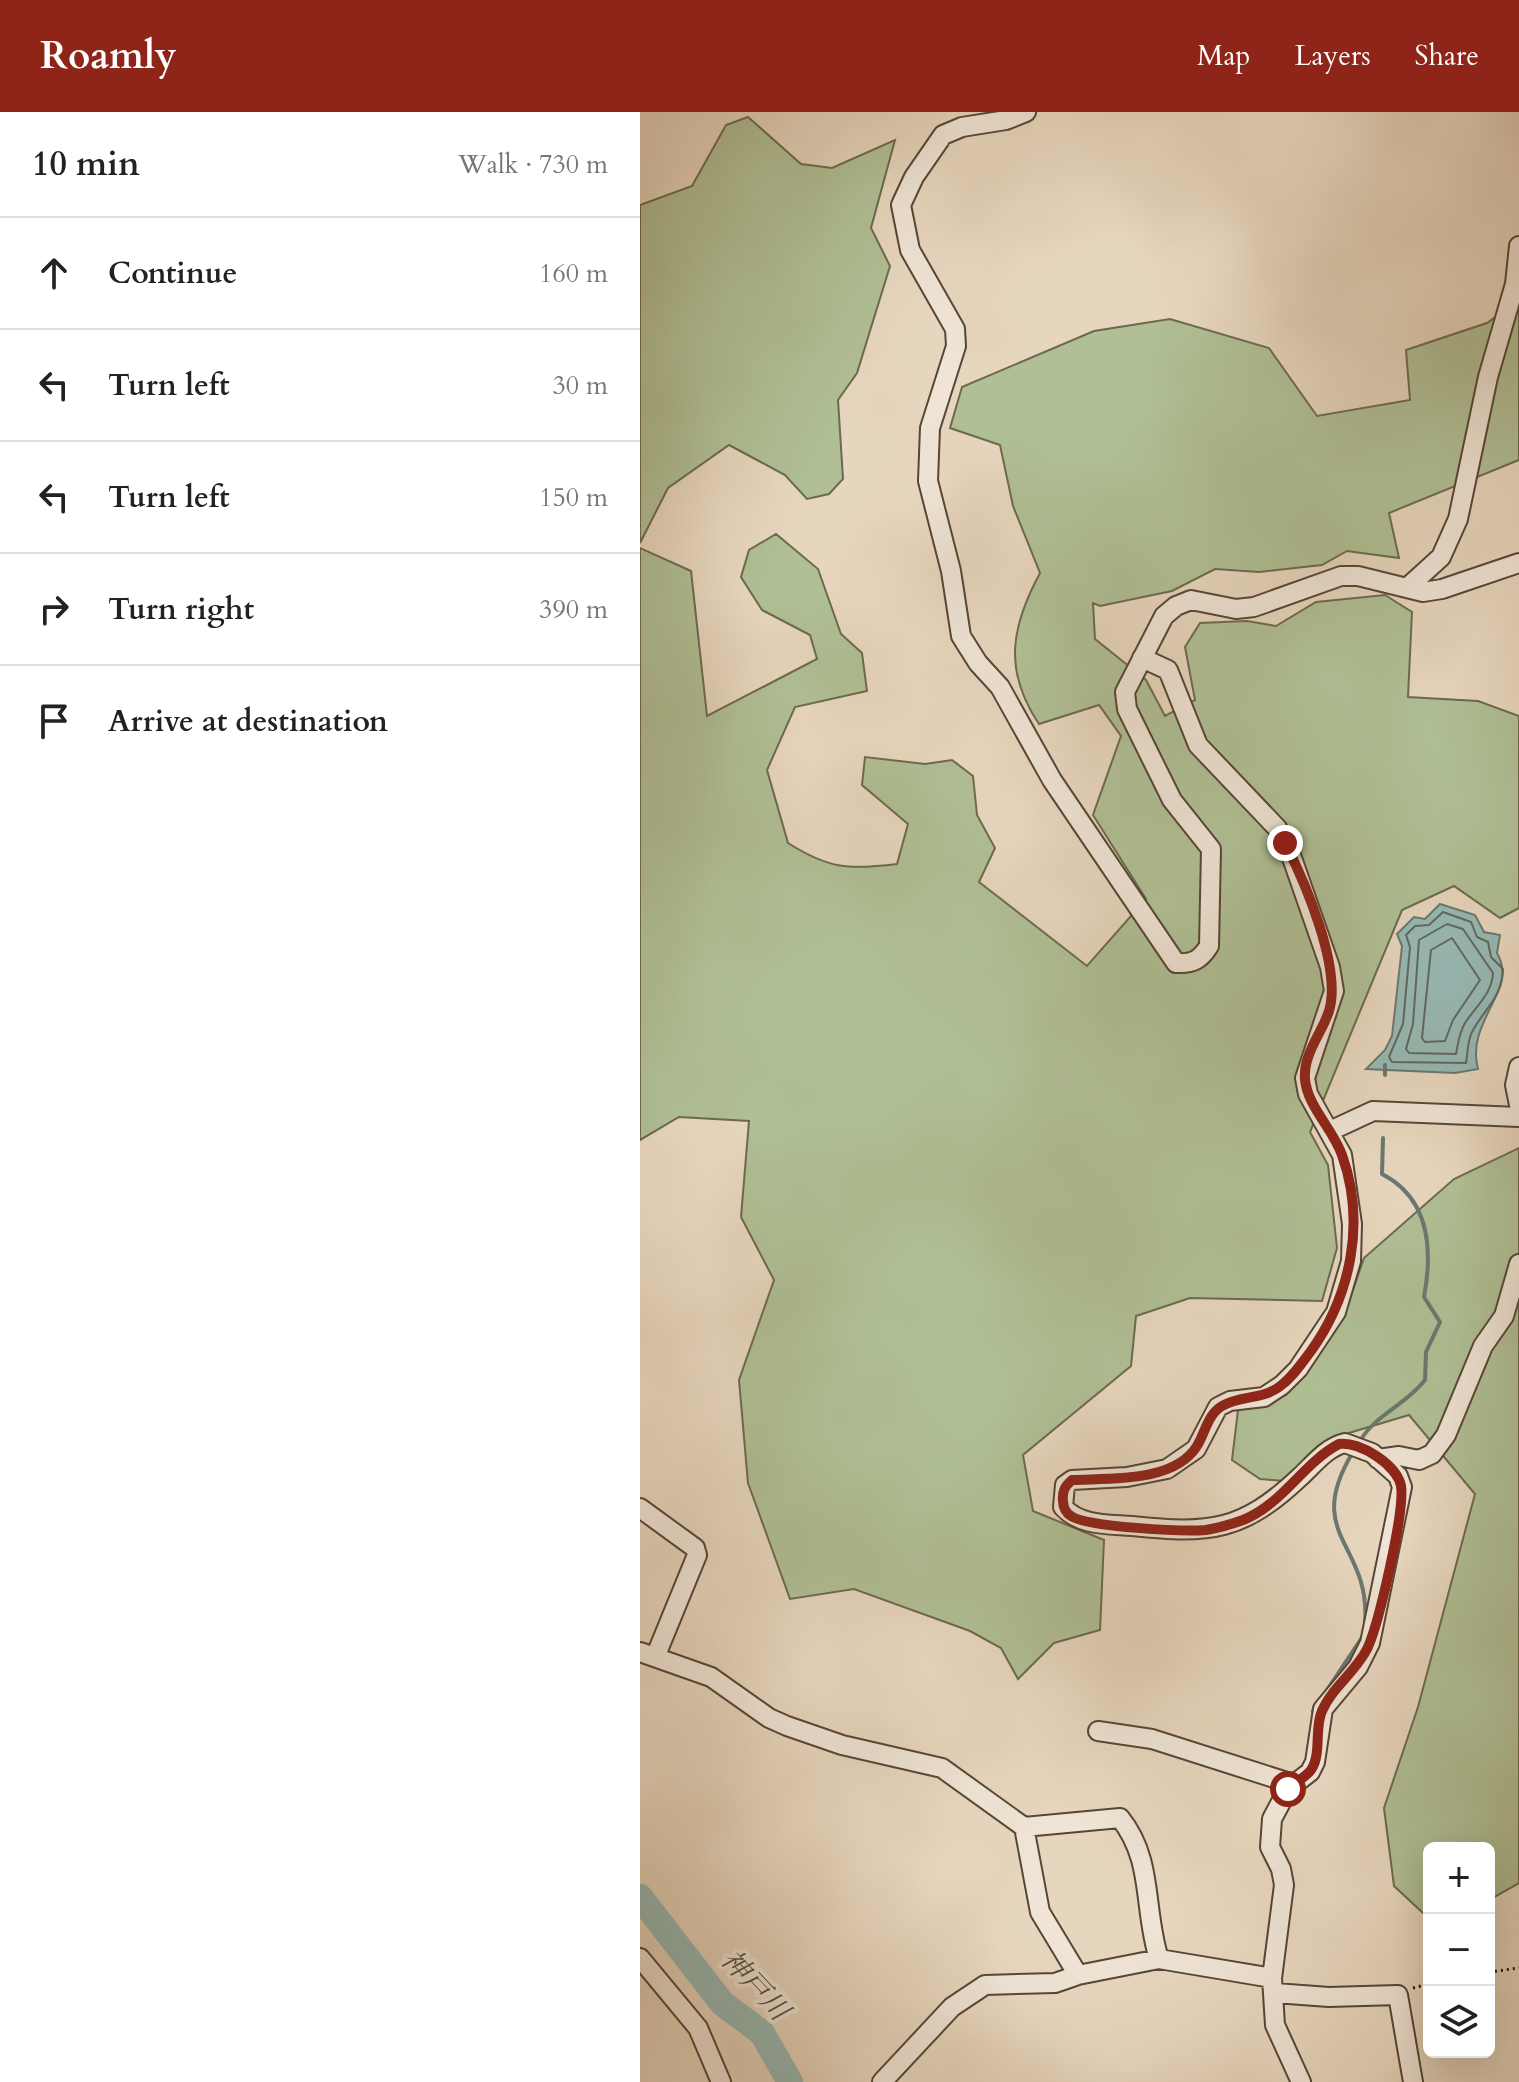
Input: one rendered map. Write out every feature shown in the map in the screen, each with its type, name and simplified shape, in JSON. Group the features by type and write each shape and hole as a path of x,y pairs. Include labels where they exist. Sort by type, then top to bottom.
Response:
{"street":[{"path":"1026,112 1006,120 986,117 943,135 914,177 901,205 910,250 955,329 956,346 936,402 926,455 928,481 951,571 961,636 1000,687 1052,780 1176,963 1190,964 1202,957 1209,946 1211,849 1172,800 1127,709 1125,692 1164,616 1176,606 1191,600 1236,609 1254,607 1341,576 1423,592 1442,589 1519,563"},
{"path":"1408,587 1441,557 1458,519 1488,377 1515,284 1519,246"},
{"path":"1142,658 1168,670 1191,736 1277,828 1292,858 1330,967 1334,991 1305,1078 1308,1094 1342,1155 1348,1184 1351,1261 1336,1312 1306,1357 1282,1385 1264,1397 1230,1401 1218,1407 1196,1449 1167,1469 1127,1477 1072,1480 1065,1485 1063,1507 1072,1517 1088,1522 1181,1531 1208,1529 1242,1520 1271,1505 1333,1447 1419,1460 1432,1454 1446,1435 1483,1346 1504,1316 1519,1264"},
{"path":"1518,1072 1515,1085 1519,1105"},
{"path":"1330,1131 1373,1111 1519,1117"},
{"path":"1301,2082 1275,2025 1273,1986 1284,1885 1270,1838 1272,1819 1293,1784 1310,1772 1315,1762 1323,1709 1358,1667 1370,1643 1402,1487 1398,1476 1364,1451"},
{"path":"640,1508 695,1548 697,1555 648,1654 711,1677 769,1718 787,1726 842,1745 942,1768 1024,1827 1120,1818 1141,1851 1148,1915 1159,1959"},
{"path":"1098,1731 1152,1739 1293,1784"},
{"path":"1024,1827 1040,1912 1078,1975"},
{"path":"640,1958 698,2028 721,2082"},
{"path":"882,2082 952,2007 985,1985 1055,1983 1078,1975 1159,1959 1329,1997 1398,1995 1413,2082"}],"path":[{"path":"1495,1971 1519,1968"}],"green space":[{"path":"748,117 801,164 832,168 895,140 871,228 890,266 857,373 838,400 843,479 829,494 807,499 785,475 729,445 668,488 640,543 640,205 692,186 726,125"},
{"path":"1519,300 1519,460 1389,513 1399,558 1347,551 1322,565 1259,572 1215,569 1172,591 1100,606 1093,603 1095,639 1146,680 1165,716 1195,700 1185,647 1200,623 1247,621 1276,626 1316,602 1385,595 1412,612 1408,697 1478,701 1519,716 1519,908 1500,918 1454,886 1402,910 1310,1132 1328,1165 1337,1248 1322,1301 1190,1298 1136,1316 1131,1366 1023,1455 1033,1511 1104,1540 1100,1630 1054,1643 1018,1679 1001,1648 970,1631 854,1589 790,1599 748,1483 739,1380 774,1280 741,1217 749,1121 679,1117 640,1140 640,548 691,571 707,716 817,659 810,635 762,610 741,577 749,550 776,534 818,569 841,634 862,653 867,691 795,707 767,770 788,843 802,852 840,866 897,864 908,824 862,785 865,757 925,764 952,760 973,776 977,815 995,848 979,882 1087,966 1146,899 1093,815 1121,736 1099,705 1039,724 1028,704 1020,685 1015,648 1023,612 1040,573 1013,506 1000,445 950,428 962,387 1094,331 1170,319 1269,348 1317,416 1410,400 1406,350 1487,323"},
{"path":"1519,1148 1519,1883 1495,1897 1495,1842 1423,1842 1423,1913 1394,1886 1384,1808 1418,1707 1475,1494 1409,1415 1339,1436 1284,1481 1260,1479 1232,1460 1238,1410 1286,1395 1345,1313 1364,1258 1454,1179"}],"water":[{"path":"1440,904 1475,915 1484,932 1500,935 1497,953 1502,967 1501,980 1479,1036 1476,1052 1478,1069 1455,1073 1366,1069 1385,1050 1392,1036 1402,946 1397,934 1414,917 1425,919"}],"waterway":[{"path":"1385,1065 1385,1075"},
{"path":"1360,1441 1374,1424 1425,1380 1426,1352 1440,1322 1424,1297 1428,1261 1424,1226 1410,1197 1398,1184 1382,1174 1383,1138"},
{"path":"1353,1452 1339,1480 1334,1503 1336,1522 1364,1596 1365,1623"},
{"path":"1313,1711 1363,1636"},
{"name":"神戸川","path":"640,1897 722,2003 762,2033 790,2082"}],"route":[{"path":"1285,843 1312,911 1330,967 1334,991 1329,1013 1312,1047 1305,1078 1308,1094 1342,1155 1348,1184 1352,1242 1345,1288 1336,1312 1298,1369 1264,1397 1230,1401 1218,1407 1196,1449 1182,1461 1167,1469 1127,1477 1072,1480 1065,1485 1062,1496 1063,1507 1072,1517 1088,1522 1181,1531 1208,1529 1242,1520 1271,1505 1339,1444 1350,1444 1372,1453 1398,1476 1402,1487 1398,1518 1370,1643 1358,1667 1323,1709 1315,1762 1310,1772 1288,1789"}]}
